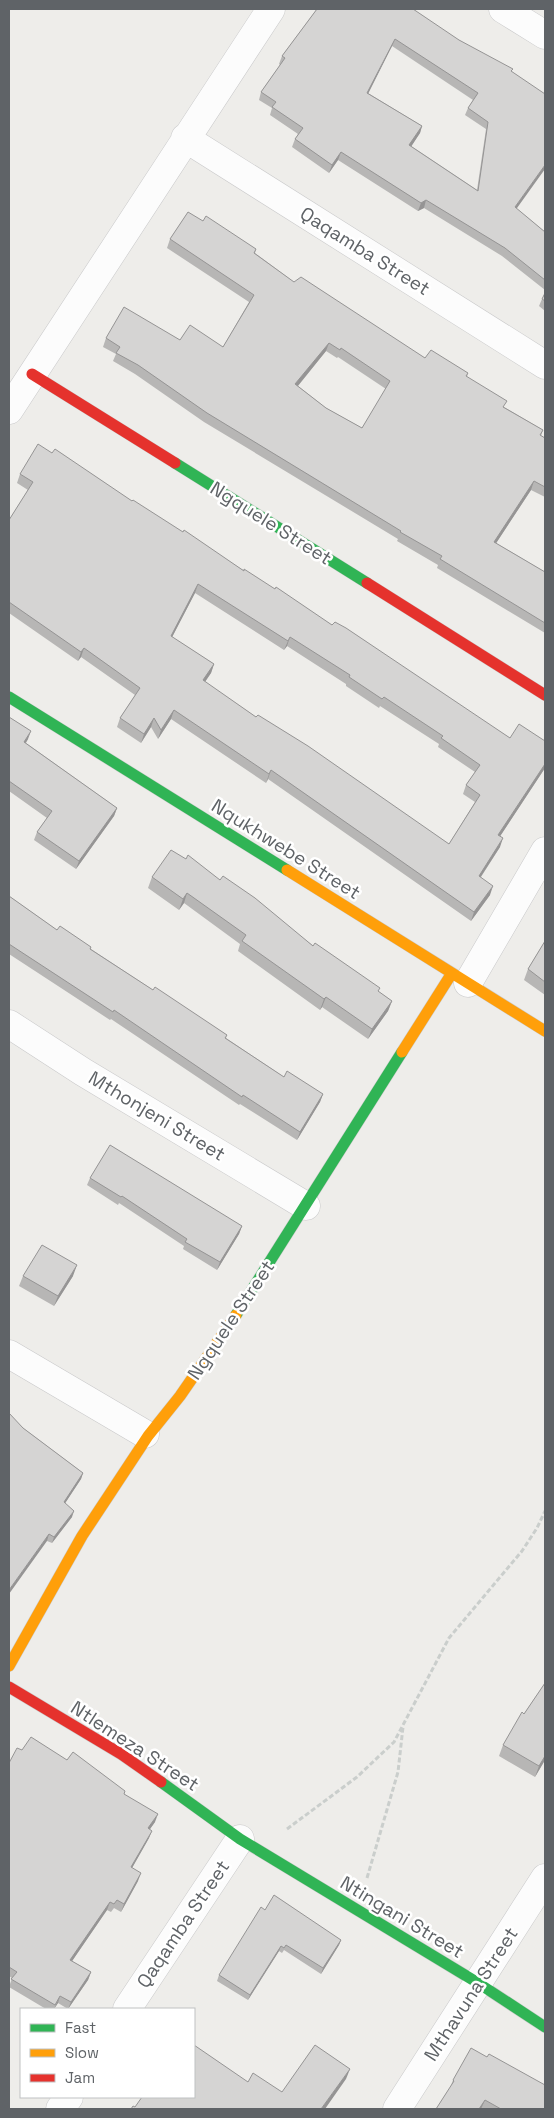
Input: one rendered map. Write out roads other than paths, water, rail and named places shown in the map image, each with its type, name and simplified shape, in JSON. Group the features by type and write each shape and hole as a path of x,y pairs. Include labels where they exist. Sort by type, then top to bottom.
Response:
{"street":[{"path":"9,410 271,9"},
{"path":"503,9 545,35"},
{"name":"Qaqamba Street","path":"185,138 545,365"},
{"name":"Ngquele Street","path":"32,374 545,695"},
{"name":"Nqukhwebe Street","path":"9,697 545,1031"},
{"name":"Ngquele Street","path":"9,1666 82,1536 147,1435 180,1396 232,1321 306,1206 545,851"},
{"name":"Mthonjeni Street","path":"9,1024 83,1072 306,1206"},
{"path":"9,1354 147,1435"},
{"name":"Ntlemeza Street","path":"9,1687 121,1754 249,1844"},
{"name":"Qaqamba Street","path":"128,2008 249,1844"},
{"name":"Ntingani Street","path":"249,1844 478,1983 545,2028"},
{"name":"Mthavuna Street","path":"397,2109 545,1878"},
{"path":"60,2109 67,2098"}]}
